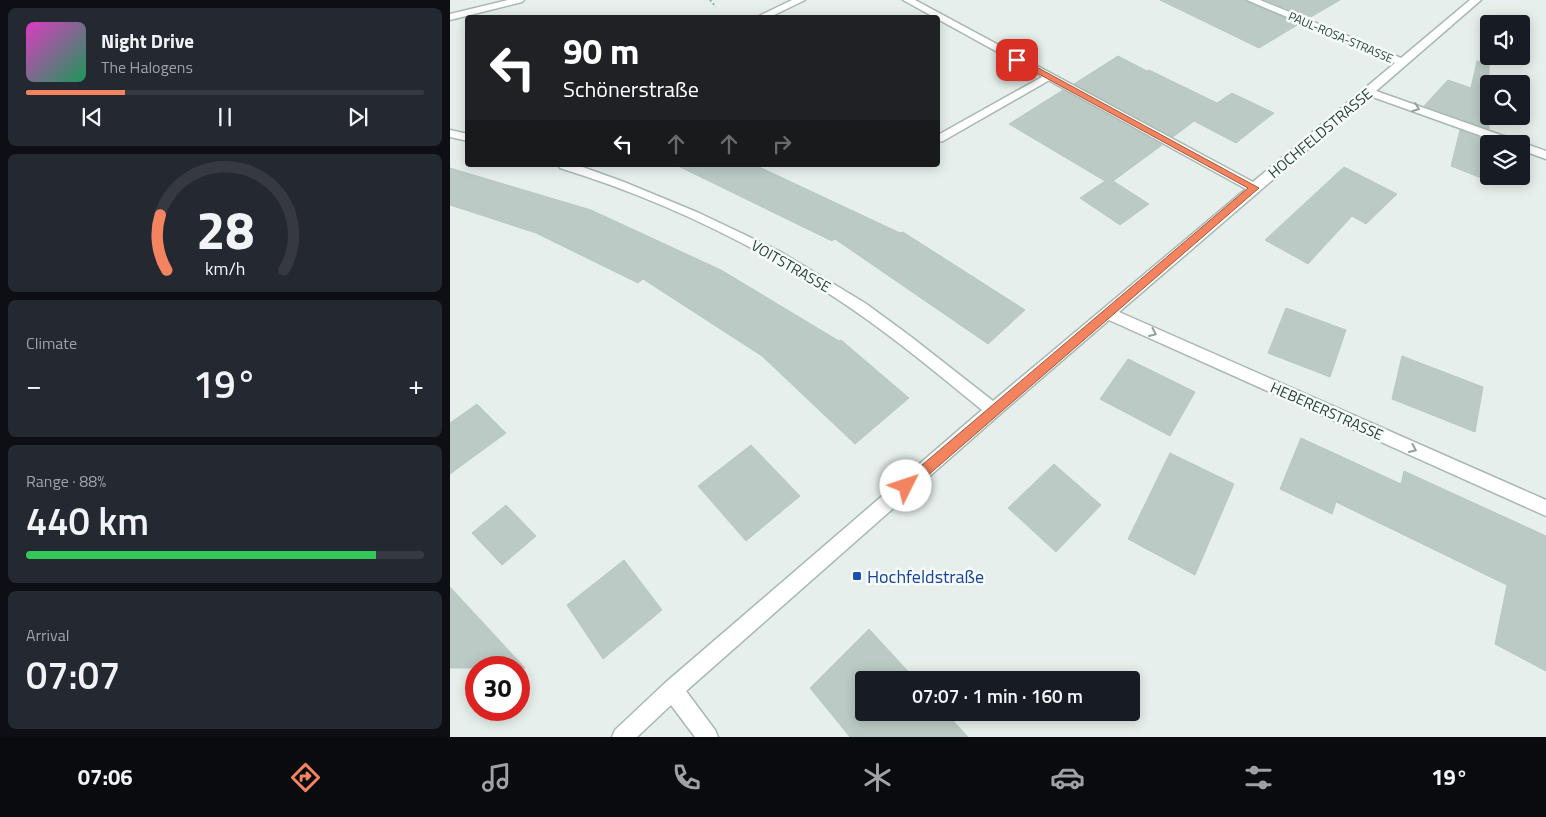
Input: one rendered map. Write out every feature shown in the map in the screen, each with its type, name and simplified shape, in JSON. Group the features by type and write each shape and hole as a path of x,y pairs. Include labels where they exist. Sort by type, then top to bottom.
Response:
{"street":[{"path":"450,17 519,0"},
{"path":"766,15 800,0"},
{"path":"908,0 936,15"},
{"name":"PAUL-ROSA-STRASSE","path":"1252,0 1403,63"},
{"name":"HOCHFELDSTRASSE","path":"622,737 672,690 993,410 1370,92 1476,0"},
{"path":"940,17 1254,188"},
{"path":"940,139 1049,76"},
{"path":"1370,92 1491,135"},
{"path":"450,133 465,137"},
{"path":"1530,149 1546,154"},
{"name":"VOITSTRASSE","path":"571,167 588,172 713,223 813,277 873,316 993,410"},
{"name":"HEBERERSTRASSE","path":"1108,313 1546,508"},
{"path":"672,690 708,737"}],"path":[{"path":"710,0 716,7"}],"building":[{"path":"1160,0 1245,0 1299,24 1259,48"},
{"path":"1265,0 1340,0 1309,18"},
{"path":"1118,56 1217,103 1232,93 1274,113 1236,143 1194,121 1173,137 1074,84"},
{"path":"1477,61 1480,62 1480,65 1489,65 1489,75 1480,75 1480,125 1489,125 1489,129 1424,106 1448,80 1471,88"},
{"path":"1063,90 1162,145 1113,181 1149,204 1120,225 1080,198 1105,181 1009,124"},
{"path":"1460,130 1480,138 1480,177 1451,166"},
{"path":"680,167 759,167 900,233 903,232 1025,310 988,344 835,239 832,241"},
{"path":"1344,167 1397,194 1366,224 1352,216 1308,264 1265,240"},
{"path":"450,168 591,210 721,270 839,341 841,340 909,398 855,444 762,356 643,279 638,283 536,233 450,205"},
{"path":"1286,308 1346,330 1330,377 1268,353"},
{"path":"1402,356 1483,387 1475,432 1392,399"},
{"path":"1128,359 1195,392 1170,436 1100,399"},
{"path":"477,404 506,433 450,474 450,423"},
{"path":"1301,438 1401,484 1404,471 1546,536 1546,671 1495,644 1507,585 1336,502 1332,514 1280,489"},
{"path":"751,445 800,496 746,541 698,486"},
{"path":"1170,453 1234,484 1195,575 1128,539"},
{"path":"1054,464 1101,505 1056,552 1008,508"},
{"path":"506,505 536,536 502,565 472,533"},
{"path":"624,560 662,610 603,659 567,605"},
{"path":"450,587 514,656 465,656 465,668 450,668"},
{"path":"869,629 908,671 855,671 855,721 953,721 968,737 850,737 810,688"}],"place":[{"name":"Hochfeldstraße","path":"857,576"}],"route":[{"path":"906,486 1254,188 1017,60"}]}
